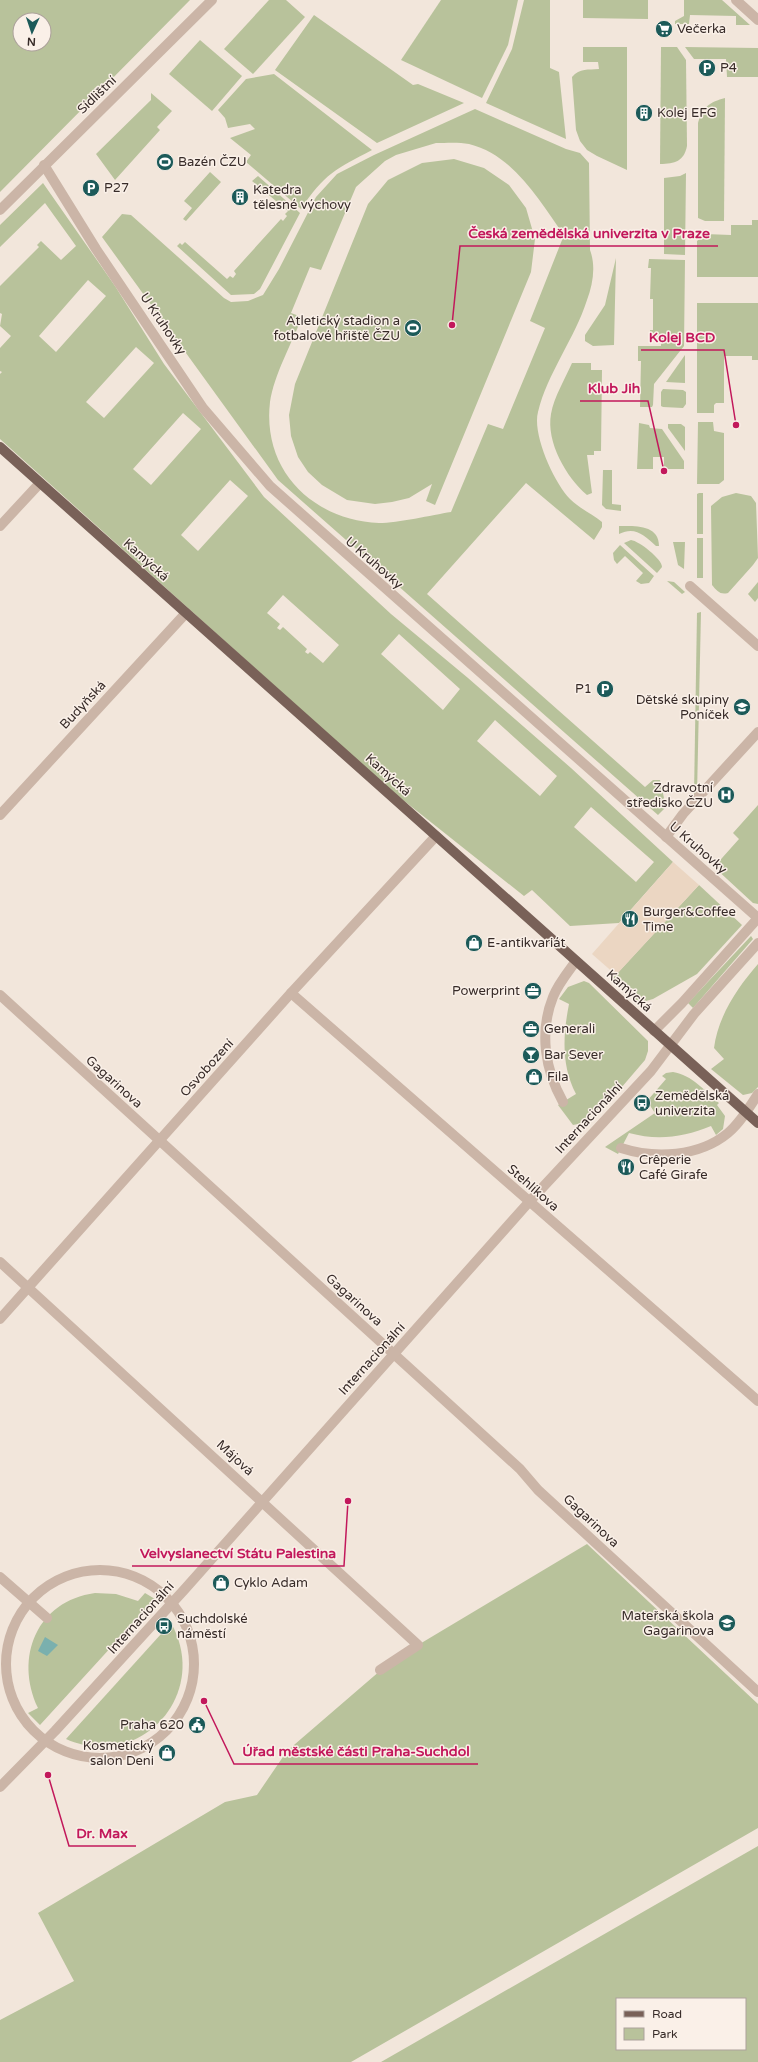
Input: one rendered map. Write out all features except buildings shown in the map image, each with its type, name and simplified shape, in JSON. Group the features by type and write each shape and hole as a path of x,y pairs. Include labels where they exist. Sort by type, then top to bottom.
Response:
{"main road":[{"name":"Kamýcká","path":"0,447 758,1123"}],"street":[{"name":"Sídlištní","path":"0,210 212,0"},
{"path":"736,0 758,20"},
{"name":"U Kruhovky","path":"44,165 96,248 201,404 270,486 758,918"},
{"path":"0,526 40,483"},
{"path":"690,586 758,646"},
{"name":"Budyňská","path":"0,815 186,612"},
{"path":"666,837 683,814 758,732"},
{"name":"Osvobození","path":"0,1319 292,993 436,836"},
{"path":"654,1030 682,1003 758,918"},
{"name":"Internacionální","path":"0,1787 172,1603 529,1202 651,1071 694,1014 758,943"},
{"path":"563,1102 552,1079 547,1061 546,1025 553,997 576,961"},
{"name":"Stehlíkova","path":"292,993 758,1401"},
{"name":"Gagarinova","path":"0,995 520,1468 538,1490 758,1692"},
{"path":"621,1148 646,1154 666,1154 688,1151 705,1146 728,1133 746,1112 758,1094"},
{"name":"Májová","path":"0,1262 418,1645 380,1670"},
{"path":"100,1570 120,1572 139,1578 159,1590 172,1603 180,1614 190,1636 194,1661 190,1693 179,1716 162,1735 143,1748 110,1758 76,1755 58,1748 45,1740 30,1727 19,1713 9,1689 6,1676 6,1662 10,1636 21,1612 29,1602 46,1587 61,1578 86,1571 100,1570"},
{"path":"0,1577 47,1618"}],"green space":[{"path":"0,0 190,0 0,192"},
{"path":"269,0 286,0 305,17 253,74 224,49"},
{"path":"441,0 518,0 508,45 482,98 401,60"},
{"path":"524,0 550,0 550,68 559,72 566,139 486,103 512,49"},
{"path":"583,0 648,0 648,19 583,18"},
{"path":"684,0 722,0 750,25 736,25 736,16 690,15 689,24 675,24 675,21 684,16"},
{"path":"314,15 413,85 418,84 464,103 377,143 275,70"},
{"path":"200,40 242,76 212,111 169,74"},
{"path":"583,47 627,47 627,170 587,150 580,141 576,130 572,77 581,71 599,69 598,62 583,62"},
{"path":"661,47 677,47 686,60 687,146 684,155 678,161 660,164"},
{"path":"685,47 758,48 758,77 727,77 726,59 694,59"},
{"path":"274,74 372,150 349,162 324,180 301,209 246,162 251,155 230,138 255,129 250,124 228,128 225,118 218,110 246,79"},
{"path":"151,93 172,111 157,127 160,130 115,180 96,154 151,100"},
{"path":"725,98 724,221 705,221 698,218 698,123 704,109 707,106 715,101"},
{"path":"475,109 566,149 580,153 589,163 590,250 593,262 592,281 582,314 554,370 542,398 537,421 541,445 557,482 570,499 602,522 602,527 594,540 526,483 427,594 645,787 653,780 660,780 666,807 658,815 278,480 102,237 122,214 131,215 224,298 231,302 248,301 263,295 279,269 316,197 337,174 374,155","holes":["436,143 469,144 485,150 499,158 512,169 535,194 564,235 530,321 545,328 503,429 488,424 451,512 387,523 355,520 333,513 313,502 297,487 284,470 274,450 270,427 270,402 272,392 279,370 302,317 291,313 310,267 321,270 356,187 385,161 396,155"]},
{"name":"Atletický stadion a fotbalové hřiště ČZU","path":"454,159 484,168 509,185 526,208 535,239 531,272 435,505 426,501 432,484 409,498 392,502 375,504 347,500 322,485 308,472 298,457 291,436 289,415 295,384 368,204 388,180 422,163"},
{"path":"210,172 221,182 186,221 183,219 192,208 184,201"},
{"path":"686,173 685,255 664,254 664,178 680,176"},
{"path":"258,176 300,213 260,289 254,294 231,295 177,246 180,243 182,245 185,242 227,279 230,276 233,278 236,274 234,271 281,219 283,221 287,216 285,214 288,211 252,181"},
{"path":"43,183 115,286 164,364 264,497 391,614 468,678 571,768 673,862 619,923 570,926 532,890 524,896 393,792 0,439 0,374 2,372 0,371 0,348 11,336 0,326 2,314 0,313 0,286 39,247 37,245 41,241 61,260 76,246 45,203 0,247 0,225","holes":["88,280 106,296 56,352 39,336","136,347 154,363 104,418 86,402","183,413 201,429 151,485 133,469","230,480 248,496 198,551 181,535","283,595 339,645 323,663 310,652 308,654 305,652 307,649 283,627 280,630 277,628 280,624 267,613","399,634 460,689 443,710 381,654","495,720 557,776 540,796 477,741","591,807 654,862 636,882 574,827"]},
{"path":"752,220 758,220 758,277 697,277 697,241 705,234 731,235 731,225 752,225"},
{"path":"616,258 614,345 593,346 585,341 585,335 605,305"},
{"path":"649,259 685,260 684,346 654,384 652,407 640,407 641,361 638,361 638,346 661,346 661,337 650,337 650,330 653,330 653,299 650,299 651,268 648,268"},
{"path":"697,303 758,303 758,360 752,360 752,356 724,356 724,403 716,403 714,405 714,413 697,413"},
{"path":"685,355 685,383 666,382"},
{"path":"572,363 591,363 591,370 602,370 601,451 594,451 594,455 587,455 592,493 587,495 572,479 559,458 550,425 551,414 555,401"},
{"path":"663,389 683,390 686,392 686,404 683,408 661,406 661,392"},
{"path":"698,422 713,422 714,431 724,433 724,480 719,484 697,484"},
{"path":"639,423 649,425 650,428 662,429 684,461 684,469 664,469 664,457 653,457 653,469 637,469"},
{"path":"668,424 681,424 685,427 685,451 668,428"},
{"path":"603,470 612,470 612,504 621,505 621,511 606,509 602,505"},
{"path":"703,493 703,534 697,534 697,494"},
{"path":"736,493 751,496 756,503 758,558 728,593 721,593 712,585 711,506 722,497"},
{"path":"619,526 632,526 650,530 658,539 659,546 656,546 643,535 635,531 619,534"},
{"path":"697,538 703,538 703,578 697,578"},
{"path":"631,540 644,547 658,560 662,567 657,573 624,543"},
{"path":"673,542 685,542 684,569 678,565"},
{"path":"620,545 654,576 649,583 641,584 636,581 643,573 625,556 617,564 614,560 613,553"},
{"path":"667,581 674,582 685,592 682,594"},
{"path":"758,582 758,598 755,602 748,594"},
{"path":"701,612 697,794 694,795 697,613"},
{"path":"758,805 758,904 753,903 714,867 739,839 733,833"},
{"path":"699,885 742,925 697,974 653,999 639,1003 612,979"},
{"path":"751,936 753,939 693,1008 688,1003"},
{"path":"758,964 758,1087 752,1093 743,1095 711,1069 724,1059 714,1048 716,1036 724,1013 736,992"},
{"path":"584,981 589,983 648,1041 648,1051 645,1060 621,1088 583,1123 573,1125 558,1105 576,1094 568,1072 565,1050 565,1027 569,1004 559,999 568,987"},
{"path":"673,1072 686,1076 692,1080 719,1103 717,1105 725,1116 723,1129 716,1135 711,1126 691,1133 671,1137 650,1137 629,1133 618,1154 605,1147 655,1113 647,1101 666,1079 662,1076 666,1073"},
{"path":"587,1544 758,1704 758,1828 351,2062 0,2062 0,2020 74,1981 38,1913 225,1802 257,1795 287,1751 381,1670 418,1645"},
{"path":"95,1593 116,1594 138,1601 145,1593 155,1599 40,1725 28,1713 38,1708 31,1689 29,1670 30,1651 36,1634 45,1619 58,1607 75,1598"},
{"path":"171,1623 181,1650 182,1676 175,1700 161,1720 142,1736 119,1745 93,1746 66,1739"},
{"path":"758,1846 758,2062 381,2062"}],"shaded area":[{"path":"673,862 699,885 616,975 592,954"}],"water":[{"path":"45,1637 58,1645 47,1656 38,1651"}],"place":[{"name":"Večerka","path":"664,29"},
{"name":"P4","path":"707,68"},
{"name":"Kolej EFG","path":"644,113"},
{"name":"Bazén ČZU","path":"165,162"},
{"name":"P27","path":"91,188"},
{"name":"Katedra tělesné výchovy","path":"240,197"},
{"name":"Česká zemědělská univerzita v Praze","path":"452,325"},
{"name":"Atletický stadion a fotbalové hřiště ČZU","path":"413,328"},
{"name":"Kolej BCD","path":"736,425"},
{"name":"Klub Jih","path":"664,471"},
{"name":"P1","path":"605,689"},
{"name":"Dětské skupiny Poníček","path":"742,707"},
{"name":"Zdravotní středisko ČZU","path":"726,795"},
{"name":"Burger&Coffee Time","path":"630,919"},
{"name":"E-antikvariát","path":"474,943"},
{"name":"Powerprint","path":"533,991"},
{"name":"Generali","path":"531,1029"},
{"name":"Bar Sever","path":"531,1055"},
{"name":"Fila","path":"534,1077"},
{"name":"Zemědělská univerzita","path":"642,1103"},
{"name":"Crêperie Café Girafe","path":"626,1167"},
{"name":"Velvyslanectví Státu Palestina","path":"348,1501"},
{"name":"Cyklo Adam","path":"221,1583"},
{"name":"Mateřská škola Gagarinova","path":"727,1623"},
{"name":"Suchdolské náměstí","path":"164,1626"},
{"name":"Úřad městské části Praha-Suchdol","path":"204,1701"},
{"name":"Praha 620","path":"197,1725"},
{"name":"Kosmetický salon Deni","path":"167,1753"},
{"name":"Dr. Max","path":"48,1775"}]}
